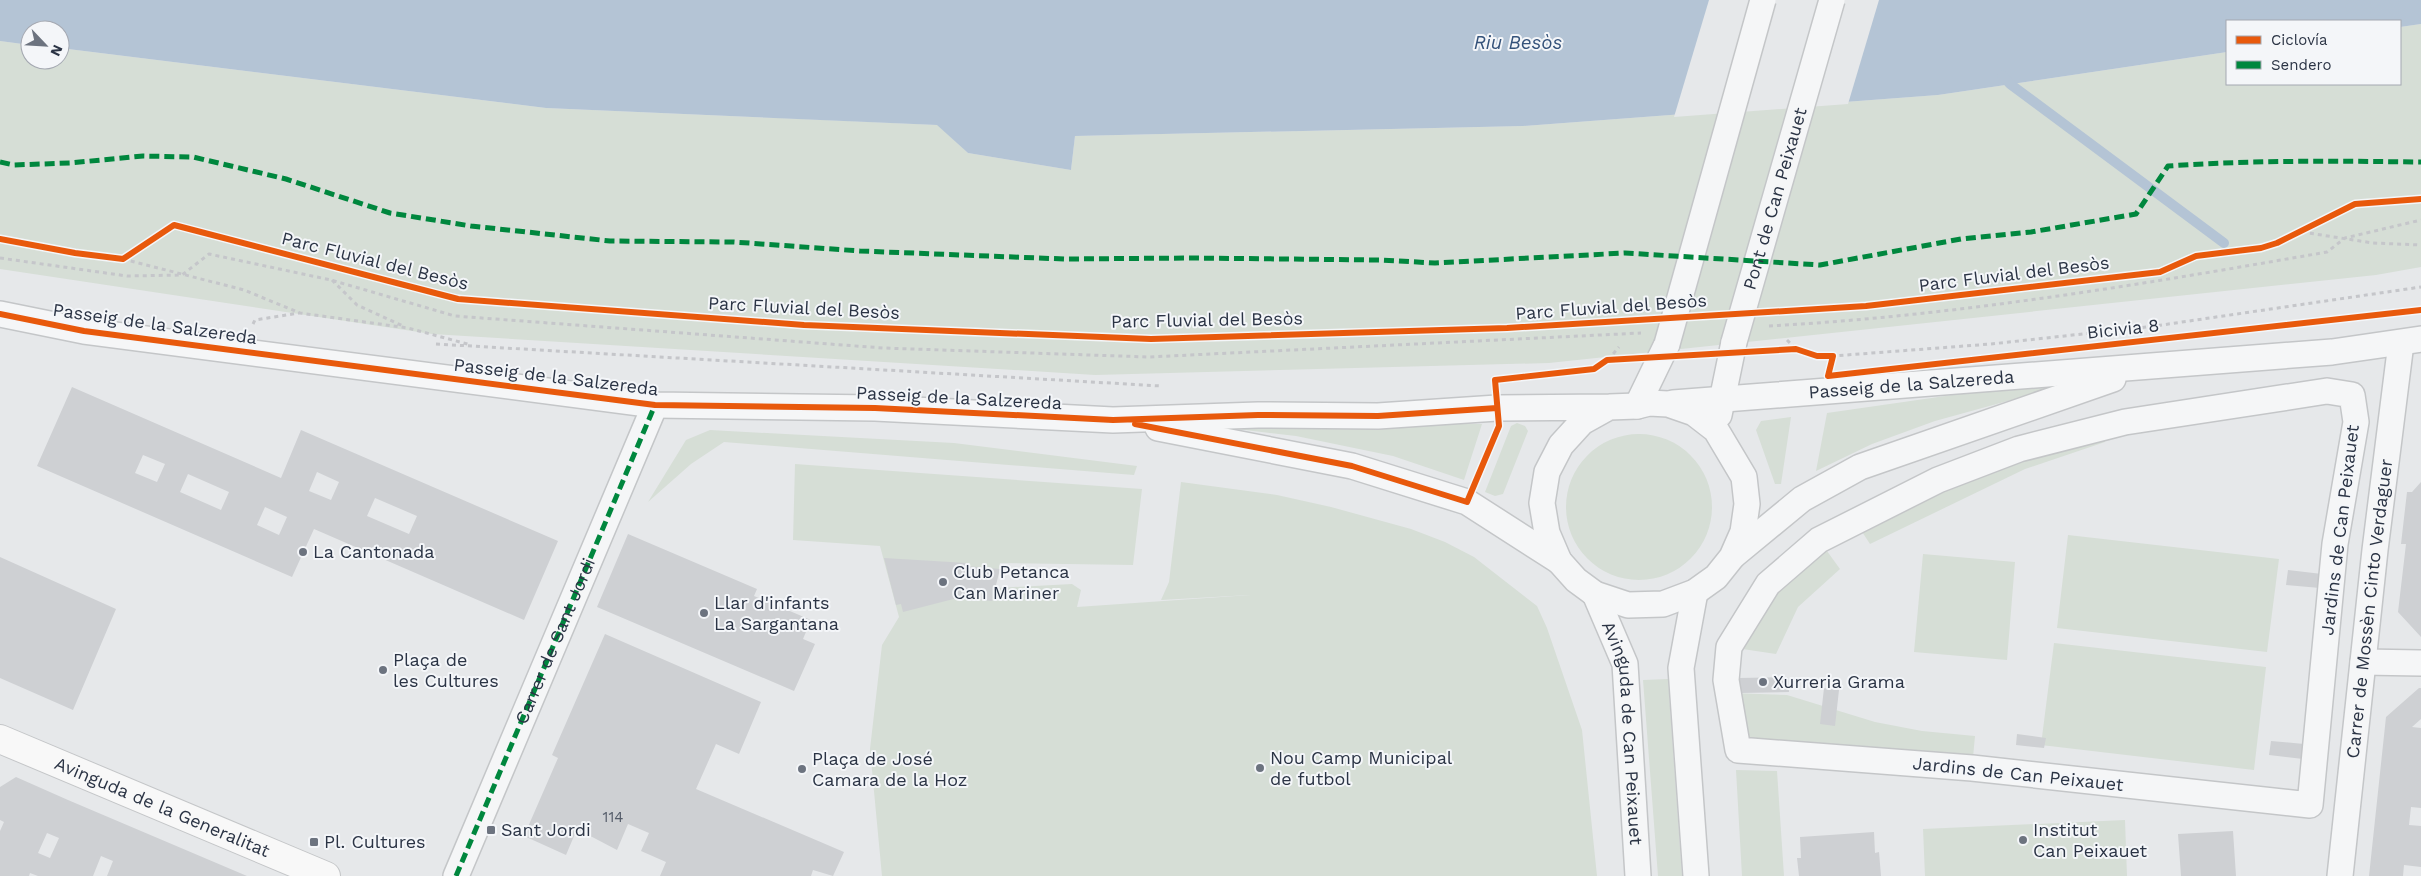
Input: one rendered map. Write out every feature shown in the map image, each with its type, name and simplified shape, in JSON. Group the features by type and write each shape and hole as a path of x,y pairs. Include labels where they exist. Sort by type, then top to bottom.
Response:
{"street":[{"path":"1636,406 1763,0"},
{"name":"Pont de Can Peixauet","path":"1716,430 1734,342 1832,0"},
{"name":"Passeig de la Salzereda","path":"0,314 84,331 655,405 875,408 1113,420 1258,415 1378,416 1497,408 1636,406 1649,403 1668,404 2332,352 2411,341"},
{"name":"Carrer de Mossèn Cinto Verdaguer","path":"2340,876 2363,662 2411,341"},
{"name":"Passeig de la Salzereda","path":"1732,557 1802,499 1860,467 2052,399 2153,366"},
{"name":"Jardins de Can Peixauet","path":"2327,391 2352,394 2356,422 2336,544 2310,805 1972,768 1738,750 1726,680 1729,646 1768,584 1819,540 1938,480 2019,450 2125,422 2327,391"},
{"path":"1609,407 1582,422 1561,445 1547,472 1542,503 1546,533 1559,561 1576,580 1595,594 1628,605 1663,604 1695,592 1716,577 1732,557 1743,532 1747,504 1744,477 1716,430 1694,413 1668,404"},
{"name":"Carrer de Sant Jordi","path":"456,876 655,405"},
{"name":"Passeig de la Salzereda","path":"1113,420 1352,466 1442,494 1466,502 1559,561"},
{"path":"1695,592 1681,668 1696,876"},
{"name":"Avinguda de Can Peixauet","path":"1595,594 1625,664 1638,876"},
{"path":"2363,662 2421,664"},
{"name":"Avinguda de la Generalitat","path":"3,744 326,876"}],"path":[{"path":"2294,236 2311,227"},
{"path":"2302,232 2373,243 2421,245"},
{"path":"123,259 130,254"},
{"path":"0,258 127,276 182,275"},
{"path":"114,258 244,290 300,313 408,328 480,347"},
{"path":"331,280 357,305 408,328"},
{"path":"1784,350 1796,349 1817,356 1833,356 1991,344 2155,326 2421,287"},
{"path":"255,320 300,313"},
{"path":"1786,340 1796,349"},
{"path":"433,344 1170,387"},
{"path":"1525,377 1594,369 1607,360 1619,347"},
{"path":"1607,360 1623,360"}],"shaded area":[{"path":"2421,24 2421,267 2376,275 1549,363 1095,375 432,334 0,269 0,41 20,44 20,70 70,70 70,49 546,108 938,125 968,153 1071,170 1075,136 1523,126 1938,95 2226,52 2226,85 2401,85 2401,27"},
{"path":"2070,378 2069,384 1935,421 1872,444 1816,471 1827,413"},
{"path":"1791,417 1781,484 1775,484 1756,430 1761,421"},
{"path":"1220,421 1482,424 1464,480 1393,456 1296,436 1220,427"},
{"path":"1517,423 1525,426 1528,431 1503,494 1495,496 1485,492 1511,426"},
{"path":"2103,428 2105,442 2025,469 1870,544 1855,521"},
{"path":"710,430 954,443 1137,466 1134,475 724,442 691,464 648,502 686,440"},
{"path":"1639,434 1667,439 1691,455 1707,479 1712,507 1707,535 1691,559 1667,575 1639,580 1611,575 1587,559 1571,535 1566,507 1571,479 1587,455 1611,439"},
{"name":"Nou Camp Municipal de futbol","path":"795,464 1142,489 1133,565 1000,563 995,588 1072,584 1081,590 1077,607 1250,595 1161,600 1169,582 1181,482 1277,495 1331,507 1411,529 1445,542 1474,557 1537,606 1547,628 1582,730 1597,876 882,876 870,749 882,645 899,617 880,546 793,540"},
{"path":"2068,535 2279,559 2267,652 2057,628"},
{"path":"1819,540 1840,569 1798,607 1776,654 1729,647"},
{"path":"1923,554 2015,562 2007,660 1914,652"},
{"path":"2054,643 2266,667 2254,770 2041,745"},
{"path":"1668,679 1682,876 1658,876 1643,680"},
{"path":"1731,693 1787,695 1875,722 1922,731 1975,736 1972,768 1738,750"},
{"path":"1736,770 1777,771 1784,876 1742,876"},
{"path":"2125,820 2127,876 1925,876 1923,829"}],"water":[{"name":"Riu Besòs","path":"0,0 2421,0 2421,24 2401,27 2401,20 2226,20 2226,52 1938,95 1523,126 1075,136 1071,170 968,153 937,125 546,108 70,49 70,20 20,20 20,44 0,41"}],"pier":[{"path":"1709,0 1879,0 1848,104 1674,117"}],"building":[{"path":"72,387 281,478 301,430 558,541 524,620 314,529 292,577 37,466","holes":["143,455 165,464 157,482 135,473","317,472 339,482 331,500 309,491","188,474 229,492 221,510 180,492","375,498 417,516 409,534 367,516","265,507 287,517 279,535 257,525"]},
{"path":"2421,482 2421,637 2398,612 2406,544 2401,544 2407,492 2412,492"},
{"name":"Llar d'infants La Sargantana","path":"628,534 757,589 754,596 811,620 803,639 815,644 794,691 597,607"},
{"path":"0,557 116,609 73,710 0,678"},
{"name":"Club Petanca Can Mariner","path":"884,558 967,563 966,566 1000,569 992,601 970,599 969,595 903,612 901,604 896,605"},
{"path":"2288,570 2322,574 2320,588 2286,585"},
{"path":"605,634 761,702 739,754 716,744 696,789 844,852 833,876 813,870 811,876 660,876 666,862 641,851 649,833 628,824 617,850 577,829 566,855 524,836 558,758 552,755"},
{"path":"1788,677 1789,692 1740,693 1739,678"},
{"path":"1824,688 1839,690 1835,726 1820,724"},
{"path":"2421,688 2421,719 2412,727 2421,728 2421,808 2411,807 2409,825 2421,826 2421,867 2404,865 2403,876 2369,876 2386,717"},
{"path":"2017,734 2046,738 2044,748 2016,745"},
{"path":"2271,741 2304,744 2303,759 2269,755"},
{"path":"16,777 247,876 107,876 113,861 101,856 93,876 38,876 30,873 29,876 0,876 0,831 4,822 0,820 0,787","holes":["47,833 59,838 50,858 38,853"]},
{"path":"2233,831 2236,876 2181,876 2178,834"},
{"path":"1874,832 1875,853 1879,852 1881,876 1799,876 1797,858 1801,858 1800,837"}],"waterway":[{"path":"2002,75 2010,84 2224,243"}],"marked path":[{"path":"0,162 14,165 70,163 143,156 193,157 286,179 390,213 471,226 610,241 734,242 860,251 1064,259 1379,260 1435,263 1625,253 1820,265 1961,239 2031,232 2136,214 2168,166 2326,161 2421,162"},
{"path":"456,876 655,405"}],"cycle path":[{"name":"Parc Fluvial del Besòs","path":"0,239 75,253 123,259 174,225 458,299 804,325 1151,339 1507,328 1866,306 2160,272 2196,256 2261,248 2277,243 2355,204 2421,199"},
{"name":"Bicivia 8","path":"1135,424 1352,466 1467,502 1499,426 1495,380 1594,369 1607,360 1796,349 1817,356 1833,356 1828,376 2421,310"},
{"path":"0,314 84,331 655,405 875,408 1113,420 1258,415 1378,416 1497,408"}],"place":[{"name":"La Cantonada","path":"303,552"},
{"name":"Club Petanca Can Mariner","path":"943,582"},
{"name":"Llar d'infants La Sargantana","path":"704,613"},
{"name":"Plaça de les Cultures","path":"383,670"},
{"name":"Xurreria Grama","path":"1763,682"},
{"name":"Nou Camp Municipal de futbol","path":"1260,768"},
{"name":"Plaça de José Camara de la Hoz","path":"802,769"},
{"name":"Sant Jordi","path":"491,830"},
{"name":"Institut Can Peixauet","path":"2023,840"},
{"name":"Pl. Cultures","path":"314,842"}]}
